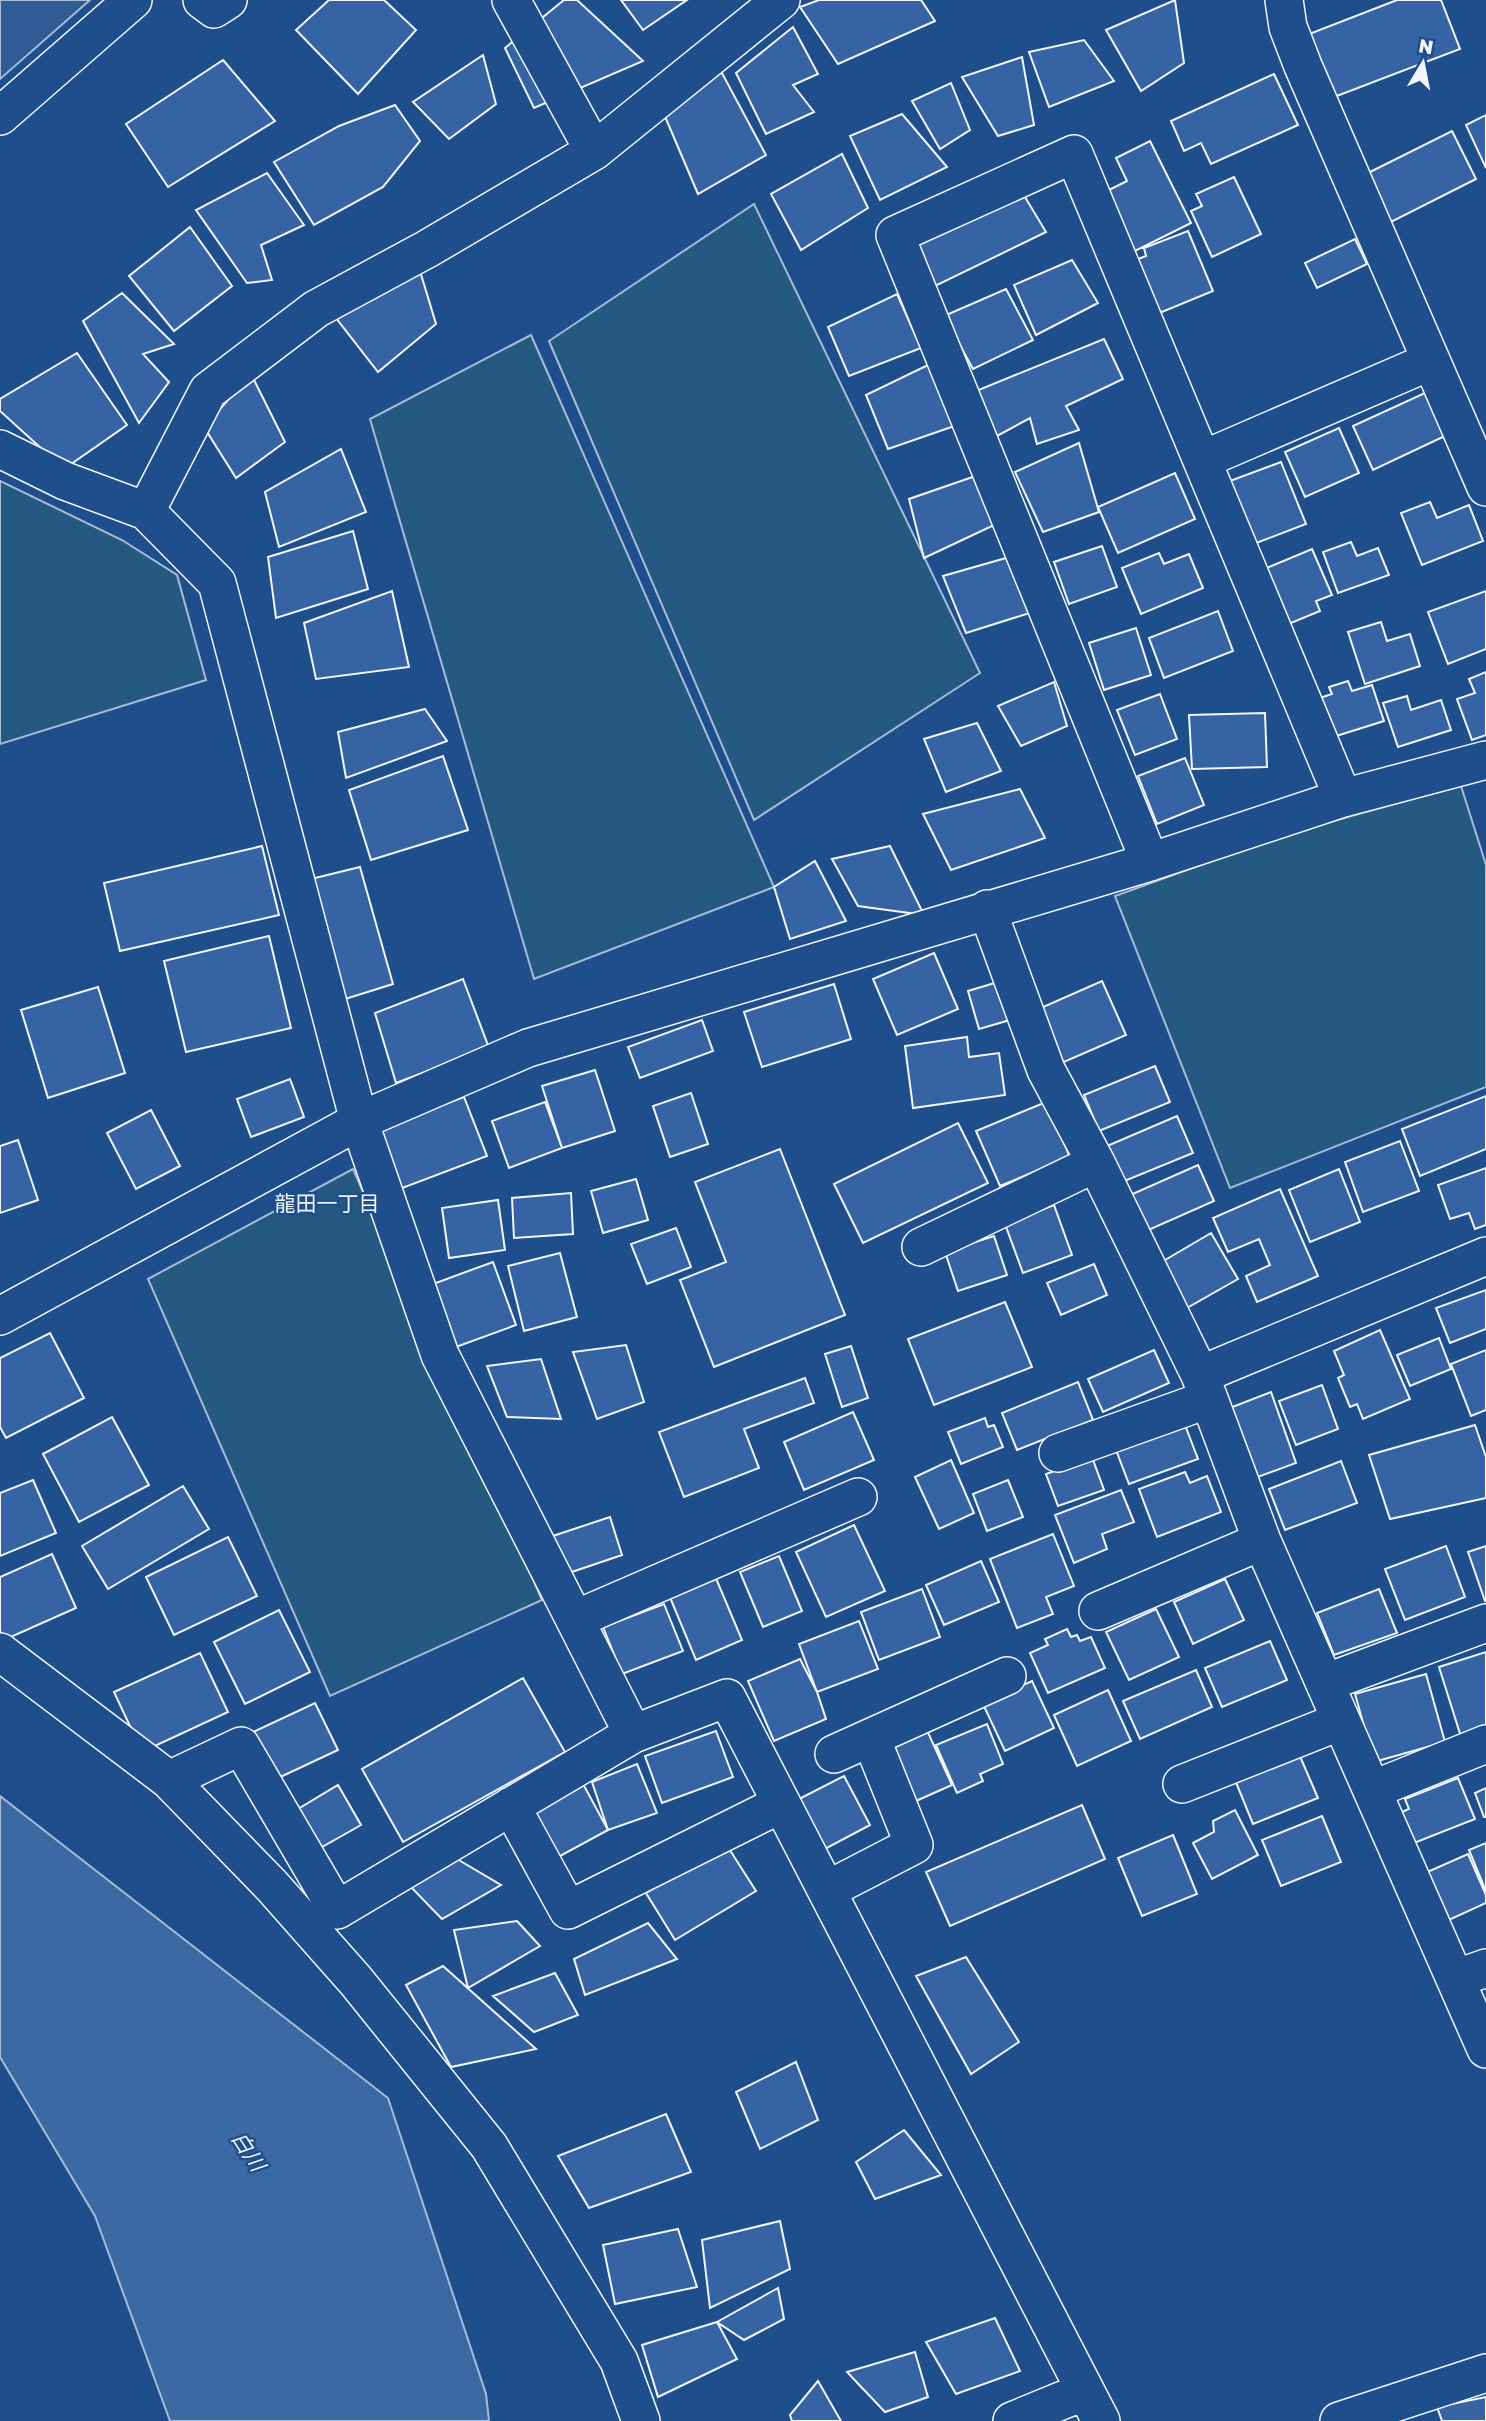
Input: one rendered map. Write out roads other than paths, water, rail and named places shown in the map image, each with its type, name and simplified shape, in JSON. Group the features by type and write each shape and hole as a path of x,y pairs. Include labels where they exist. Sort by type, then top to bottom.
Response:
{"street":[{"path":"0,116 133,0"},
{"path":"202,0 214,9 228,0"},
{"path":"511,0 594,151"},
{"path":"146,511 208,391 316,309 427,249 594,151 781,0"},
{"path":"1284,0 1288,27 1298,54 1486,487"},
{"path":"1150,862 895,235 1074,154 1343,798"},
{"path":"1202,460 1431,361"},
{"path":"0,449 65,481 146,511 218,583 359,1121 440,1355 633,1734"},
{"path":"0,1316 359,1121 528,1048 1150,862 1343,798 1486,760"},
{"path":"987,909 1045,1070 1096,1163 1205,1387 1262,1541 1372,1790 1471,1973 1486,2049"},
{"path":"921,1247 1096,1163"},
{"path":"1058,1453 1486,1256"},
{"path":"576,1619 858,1497"},
{"path":"1098,1611 1262,1541"},
{"path":"1325,1683 1486,1623"},
{"path":"0,1652 169,1780 272,1886 356,1980 489,2146 619,2361 641,2421"},
{"path":"834,1754 1007,1676"},
{"path":"169,1780 242,1746 337,1910 633,1734 727,1698 1093,2406 1012,2421"},
{"path":"1182,1784 1341,1721"},
{"path":"827,1890 914,1845 871,1738"},
{"path":"1372,1790 1486,1744"},
{"path":"511,1806 568,1910 781,1804"},
{"path":"1339,2421 1486,2372"}],"water":[{"name":"白川","path":"0,1796 388,2098 486,2394 489,2421 170,2421 95,2216 0,2057"}],"district":[{"name":"龍田一丁目","path":"327,1203"}]}
